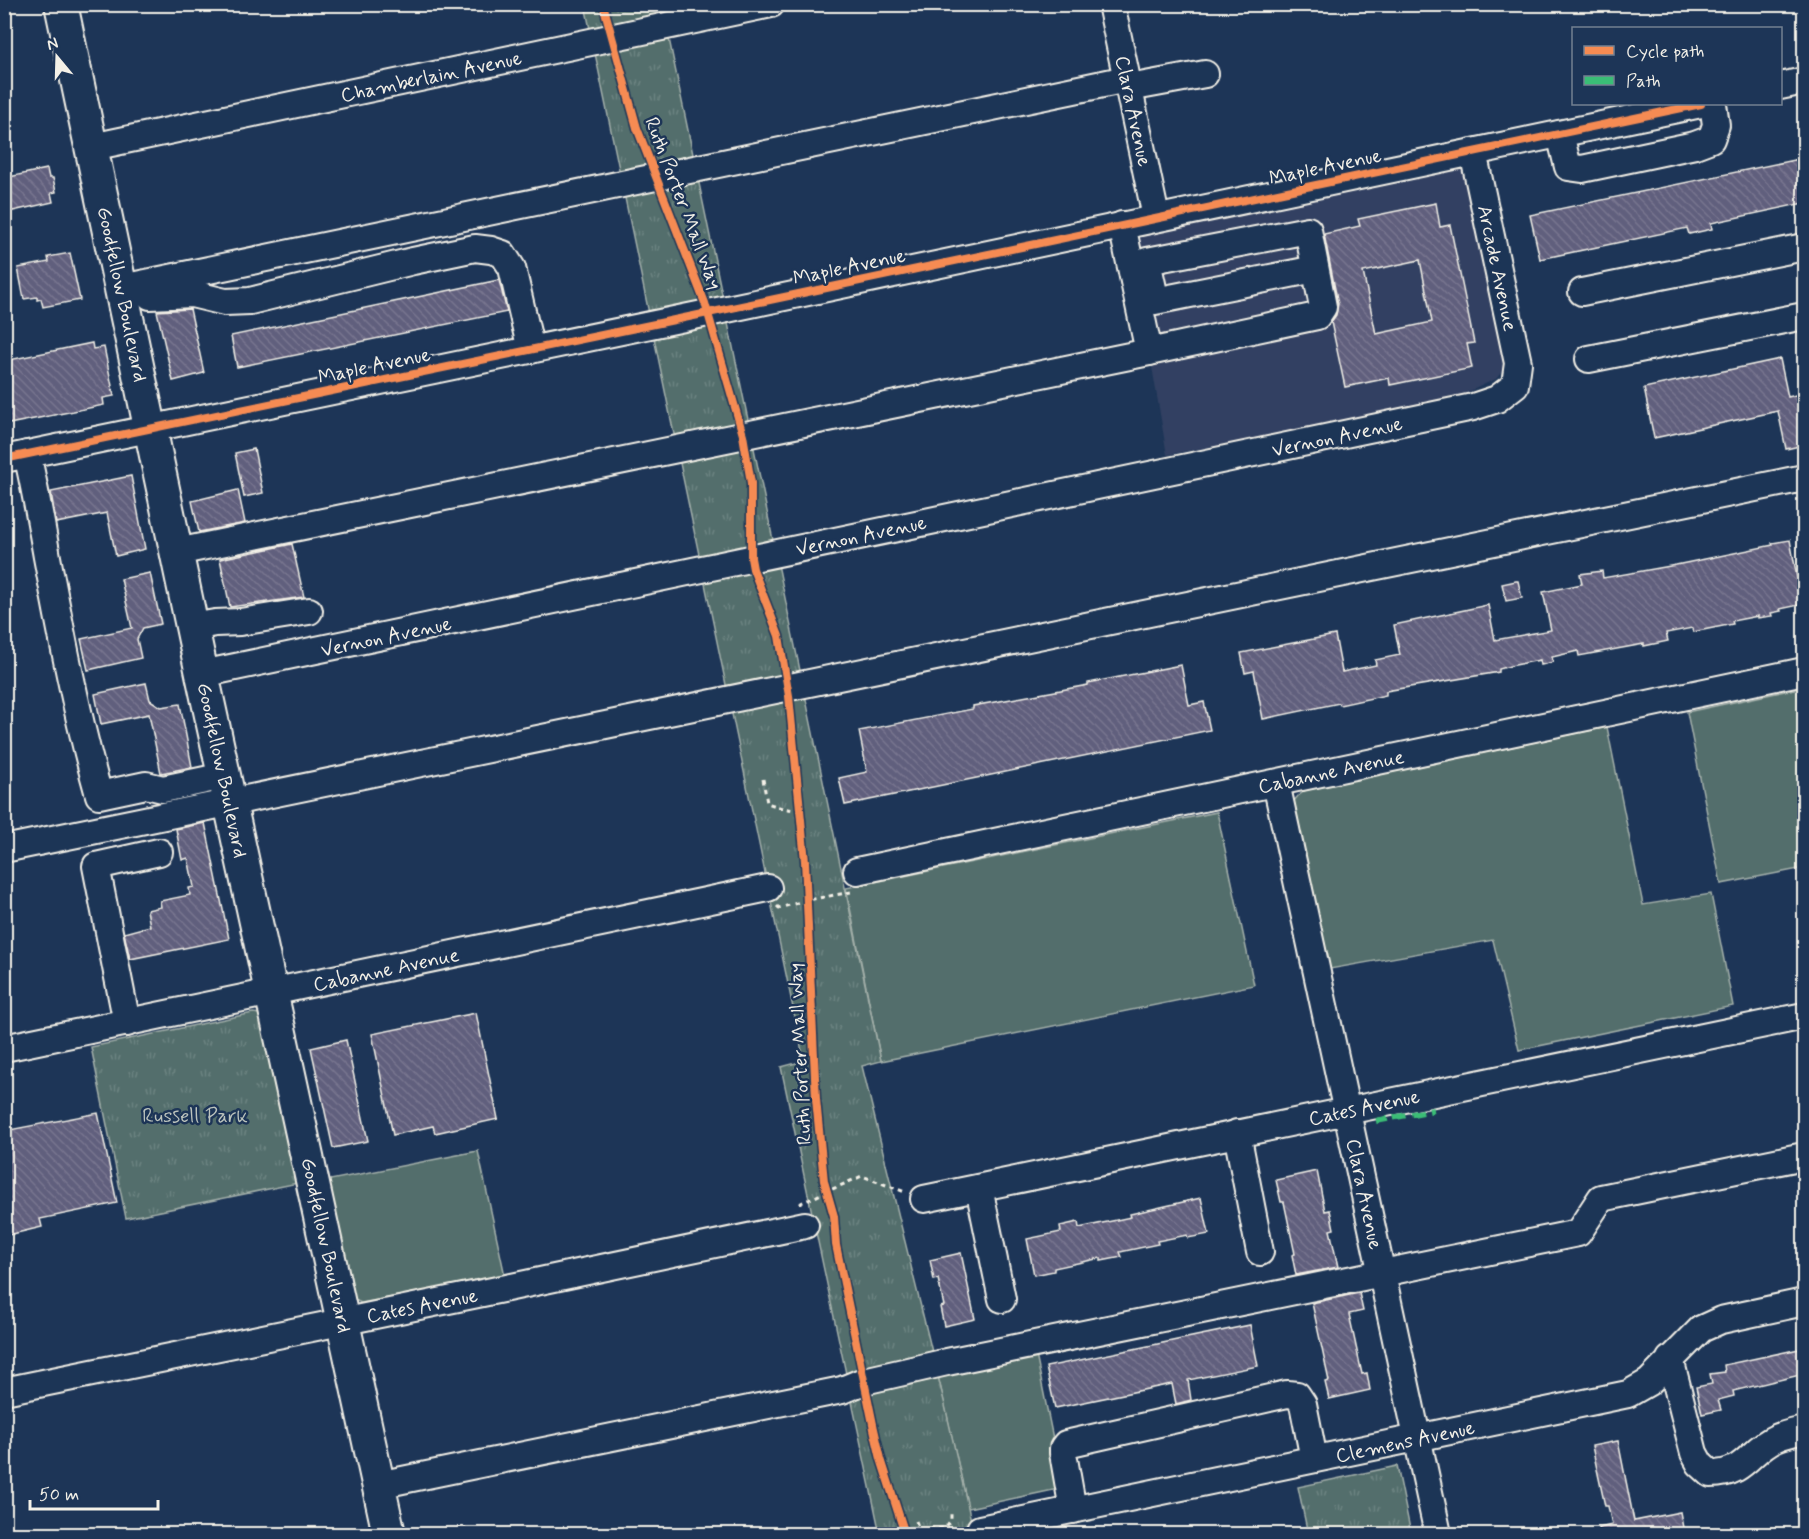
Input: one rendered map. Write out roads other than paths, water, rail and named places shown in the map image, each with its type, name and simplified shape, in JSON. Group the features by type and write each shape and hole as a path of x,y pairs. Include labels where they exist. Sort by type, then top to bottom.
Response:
{"main road":[{"name":"Goodfellow Boulevard","path":"63,5 202,674 389,1534"}],"street":[{"name":"Chamberlain Avenue","path":"92,147 771,4"},
{"name":"Clara Avenue","path":"1111,4 1156,217"},
{"path":"123,294 1128,83 1205,74"},
{"path":"1782,86 1804,81"},
{"name":"Maple Avenue","path":"16,456 1696,105"},
{"path":"1560,134 1568,167 1582,169 1695,145 1711,138 1716,125 1713,105"},
{"name":"Arcade Avenue","path":"1473,152 1518,363 1515,385"},
{"path":"1122,225 1157,351"},
{"path":"177,552 1157,351 1317,316 1323,306 1308,230 1147,261 1155,301 1157,351"},
{"path":"1582,292 1804,247"},
{"path":"123,294 180,293 206,296 225,302 250,301 413,261 475,248 491,250 503,254 512,268 531,350"},
{"path":"1155,301 1315,269"},
{"path":"1589,360 1804,316"},
{"name":"Vernon Avenue","path":"202,674 1473,407 1497,399 1515,385"},
{"path":"16,456 37,495 71,678 99,795 146,785 163,789 227,790"},
{"path":"4,849 227,790 1804,478"},
{"path":"193,627 309,611"},
{"name":"Cabanne Avenue","path":"857,870 1804,671"},
{"name":"Clara Avenue","path":"1276,783 1438,1534"},
{"path":"127,1023 96,866 159,852"},
{"name":"Cabanne Avenue","path":"4,1048 768,888"},
{"name":"Cates Avenue","path":"924,1199 1804,1016"},
{"path":"1237,1133 1260,1252"},
{"path":"378,1485 842,1390 864,1381 947,1362 1578,1233 1601,1198 1804,1155"},
{"path":"979,1188 1002,1299"},
{"name":"Cates Avenue","path":"4,1391 805,1225"},
{"name":"Clemens Avenue","path":"980,1529 1628,1394 1649,1382 1701,1329 1721,1320 1804,1302"},
{"path":"1670,1359 1694,1453 1700,1464 1711,1474 1723,1474 1734,1470 1776,1438 1804,1430"},
{"path":"1073,1510 1063,1453 1066,1444 1287,1394 1297,1395 1303,1404 1314,1459"}],"park label":[{"name":"Russell Park","path":"195,1115"}]}
